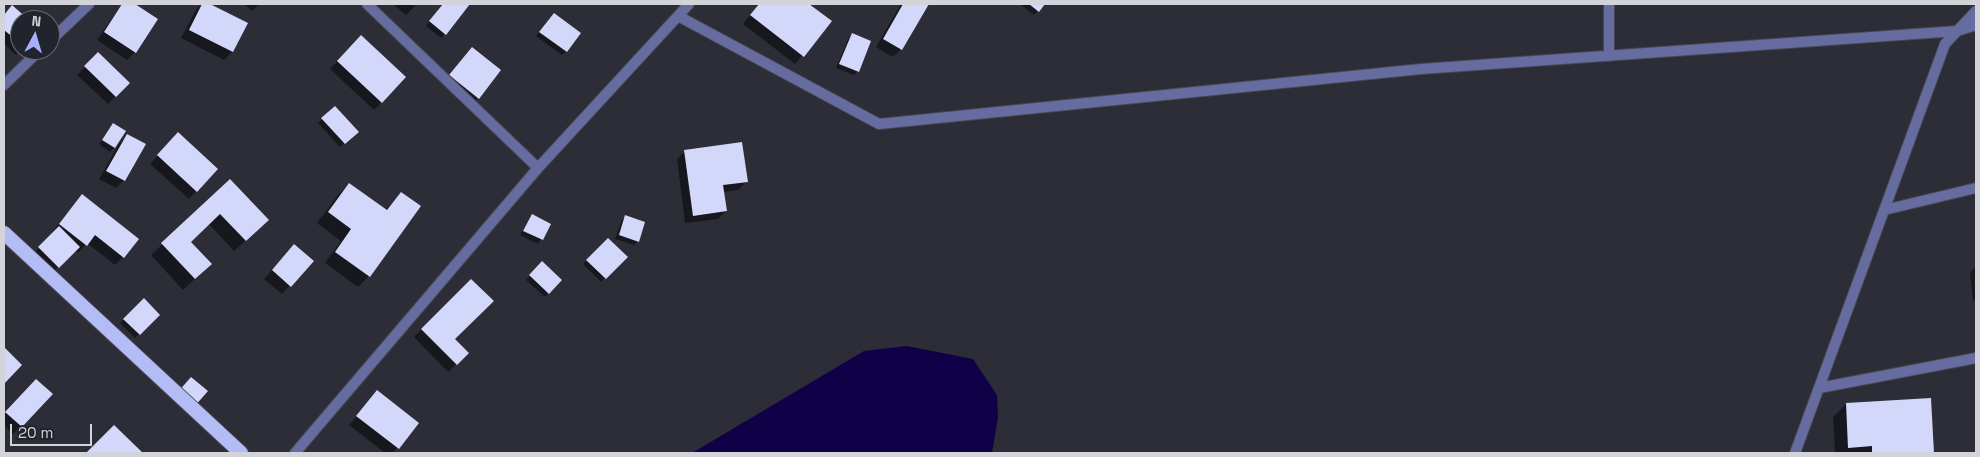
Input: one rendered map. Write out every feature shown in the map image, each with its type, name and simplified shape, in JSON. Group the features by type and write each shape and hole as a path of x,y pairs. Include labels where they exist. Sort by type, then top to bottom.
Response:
{"highway":[{"path":"4,233 241,453"}],"street":[{"path":"60,32 89,4"},
{"path":"367,4 538,168"},
{"path":"295,453 538,168 689,4"},
{"path":"1609,4 1609,56"},
{"path":"1795,453 1945,44 1976,11"},
{"path":"678,16 879,124 1421,69 1957,31 1976,26"},
{"path":"4,85 30,60"},
{"path":"1884,210 1976,188"},
{"path":"1819,388 1976,358"}],"shaded area":[{"path":"907,346 973,359 997,395 998,417 992,453 692,453 864,351"}],"building":[{"path":"122,4 135,4 158,19 136,53 104,32"},
{"path":"202,4 210,4 248,23 233,52 189,30"},
{"path":"443,4 470,4 446,35 429,21"},
{"path":"759,4 809,4 832,21 804,57 750,15"},
{"path":"903,4 929,4 902,50 883,39"},
{"path":"1029,4 1045,4 1039,12"},
{"path":"12,5 18,10 10,10 10,35 4,30 4,15"},
{"path":"554,13 581,33 567,52 539,32"},
{"path":"852,33 871,41 859,72 839,64"},
{"path":"361,35 406,77 382,103 337,61"},
{"path":"472,47 501,70 479,99 449,75"},
{"path":"98,52 130,83 116,97 84,66"},
{"path":"335,106 359,132 345,144 321,118"},
{"path":"113,123 126,131 115,148 102,140"},
{"path":"178,132 218,169 197,192 157,155"},
{"path":"127,134 146,144 125,181 106,171"},
{"path":"742,142 748,182 723,185 727,211 693,216 684,150"},
{"path":"230,179 269,220 246,241 220,214 191,242 212,264 195,279 161,243"},
{"path":"349,183 387,210 401,192 421,206 370,277 335,252 351,229 328,212"},
{"path":"82,194 139,239 124,258 95,235 87,246 59,224"},
{"path":"532,214 551,224 543,240 523,231"},
{"path":"625,215 645,222 639,242 619,235"},
{"path":"59,226 80,247 59,268 38,247"},
{"path":"608,238 628,257 606,279 586,260"},
{"path":"294,244 314,261 291,287 272,270"},
{"path":"542,261 562,280 549,294 529,275"},
{"path":"471,279 494,301 455,339 469,353 457,365 421,329"},
{"path":"144,298 160,315 140,335 123,319"},
{"path":"4,347 22,365 4,384"},
{"path":"191,377 208,391 194,407 177,393"},
{"path":"36,379 53,394 22,427 5,412"},
{"path":"377,390 419,423 399,449 356,416"},
{"path":"1931,398 1934,453 1872,453 1872,446 1848,448 1846,403"},
{"path":"114,425 143,453 86,453"}]}
